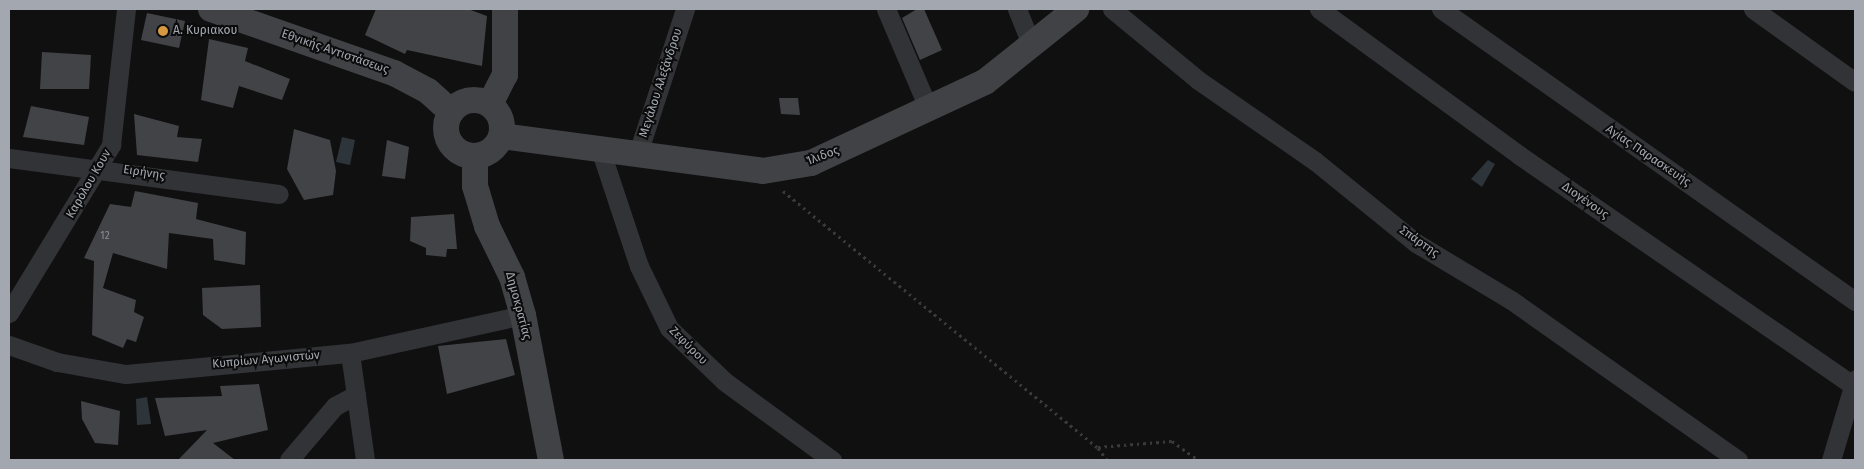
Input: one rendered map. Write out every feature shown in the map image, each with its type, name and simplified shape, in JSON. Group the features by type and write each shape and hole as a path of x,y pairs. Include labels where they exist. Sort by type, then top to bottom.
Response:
{"street":[{"name":"Καρόλου Κουν","path":"9,313 102,167 111,145 126,9"},
{"name":"Εθνικής Αντιστάσεως","path":"211,9 394,73 428,91 451,112"},
{"path":"490,104 505,74 505,9"},
{"name":"Μεγάλου Αλεξάνδρου","path":"637,156 685,9"},
{"path":"886,9 929,110"},
{"path":"1018,9 1032,46"},
{"name":"Ίλιδος","path":"502,136 601,152 763,171 812,163 929,110 985,82 1076,9"},
{"name":"Σπάρτης","path":"1112,9 1198,80 1315,162 1416,243 1511,300 1738,460"},
{"name":"Διογένους","path":"1319,9 1519,155 1854,384"},
{"name":"Αγίας Παρασκευής","path":"1442,9 1855,301"},
{"path":"1753,9 1855,82"},
{"path":"464,101 490,104 501,118 502,136 492,151 475,157 452,146 446,129 451,112 464,101"},
{"name":"Ζεφύρου","path":"601,152 639,266 669,328 724,382 832,460"},
{"name":"Δημοκρατίας","path":"475,157 475,186 487,226 512,277 523,315 551,460"},
{"name":"Ειρήνης","path":"9,158 102,167 279,194"},
{"name":"Κυπρίων Αγωνιστών","path":"9,345 56,362 126,374 350,353 523,315"},
{"path":"350,353 365,460"},
{"path":"1831,460 1854,384"},
{"path":"289,460 335,406 356,394"}],"path":[{"path":"763,171 849,249 1098,448 1107,460"},
{"path":"1098,448 1172,441 1198,460"}],"shaded area":[{"path":"342,137 355,140 350,165 336,162"},
{"path":"1488,160 1495,164 1482,187 1471,179"},
{"path":"147,397 151,424 137,425 136,399"}],"building":[{"path":"376,9 468,9 487,16 482,66 407,50 405,54 365,35"},
{"path":"917,9 924,9 942,50 920,60 902,18"},
{"name":"Α. Κυριακου","path":"147,13 185,21 179,48 141,40"},
{"path":"209,39 248,48 245,61 290,79 282,100 239,86 233,108 201,100"},
{"path":"42,52 91,55 89,89 40,89"},
{"path":"779,98 798,98 800,115 781,114"},
{"path":"31,106 89,117 84,145 23,137"},
{"path":"134,114 179,126 177,137 202,139 198,162 137,155"},
{"path":"294,129 330,140 336,171 333,195 304,200 287,169"},
{"path":"387,140 409,147 405,179 382,176"},
{"path":"135,191 198,203 196,219 246,232 245,265 214,260 213,239 169,233 167,269 113,253 103,288 136,300 134,312 144,317 136,342 127,339 123,348 92,335 94,261 84,258 110,204 131,207"},
{"path":"454,214 457,249 447,249 446,257 426,255 426,248 410,241 411,217"},
{"path":"260,285 261,327 222,329 203,315 202,288"},
{"path":"506,339 515,375 447,394 438,346"},
{"path":"259,384 268,430 213,443 235,460 178,460 207,430 165,436 155,398 222,396 220,386"},
{"path":"81,401 120,411 118,445 95,443 82,419"}],"place":[{"name":"Α. Κυριακου","path":"163,31"}]}
